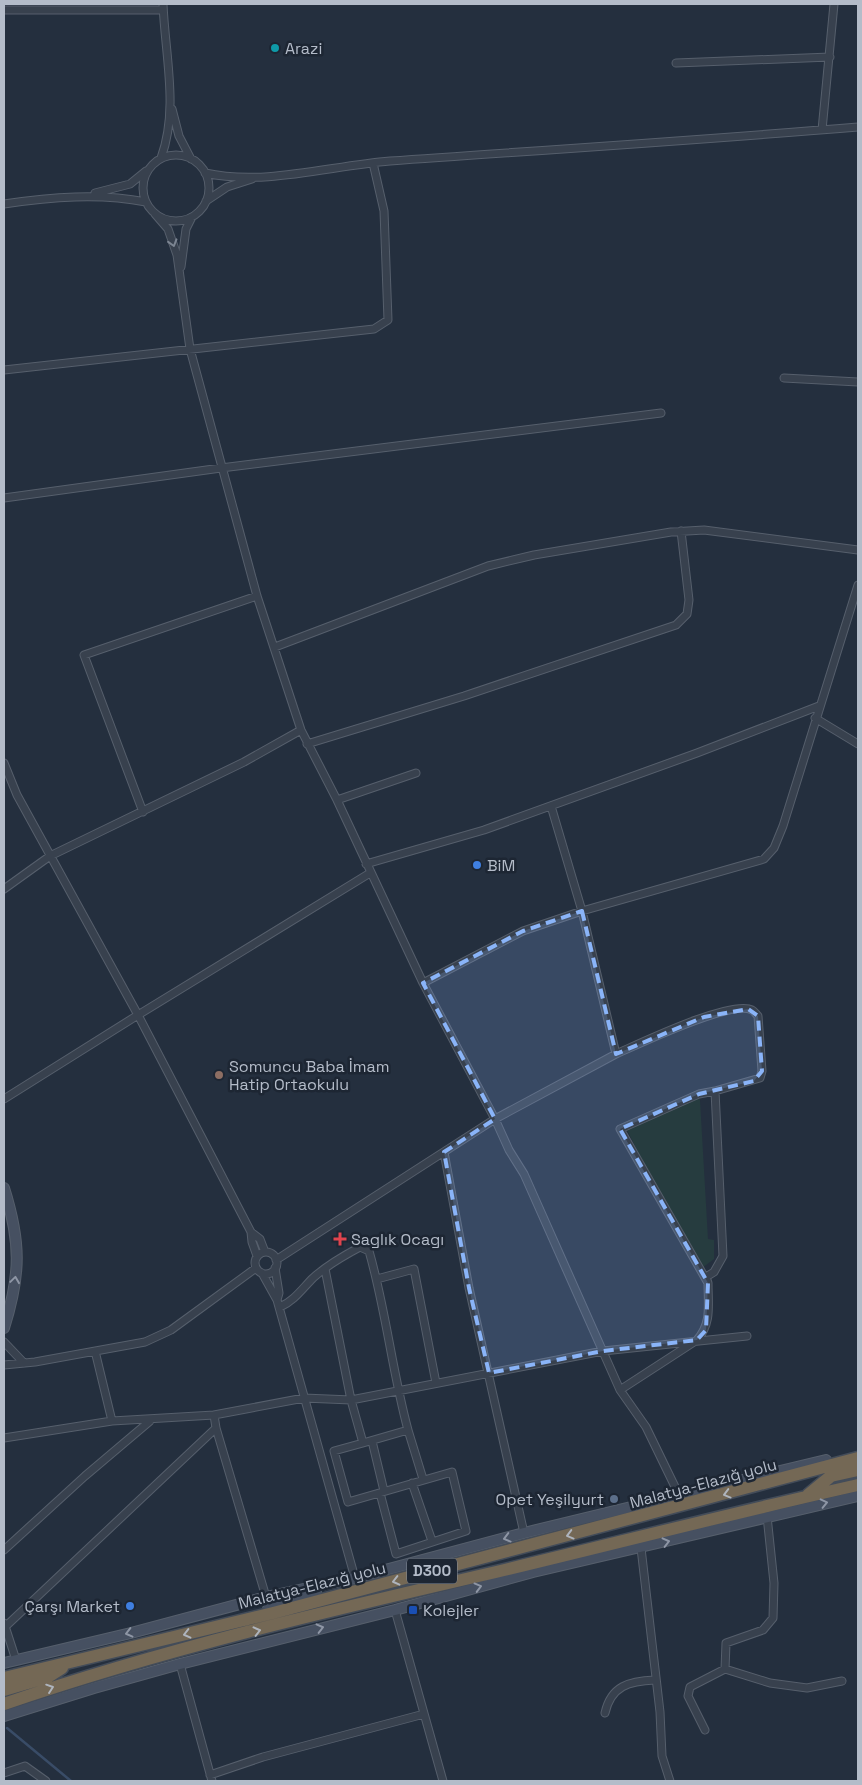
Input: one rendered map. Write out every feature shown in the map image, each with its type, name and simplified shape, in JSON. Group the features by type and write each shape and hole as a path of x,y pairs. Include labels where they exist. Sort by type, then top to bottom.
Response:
{"highway":[{"path":"826,1460 858,1457"},
{"name":"Malatya-Elazığ yolu","path":"4,1678 222,1625 684,1506 858,1457"},
{"path":"806,1497 831,1476 858,1470"},
{"name":"Malatya-Elazığ yolu","path":"4,1704 72,1681 172,1652 391,1596 858,1485"},
{"path":"4,1690 48,1677 72,1662"}],"street":[{"path":"822,130 834,4"},
{"path":"4,10 163,7 170,104 168,138 161,158 130,184 80,197"},
{"path":"676,63 830,57"},
{"path":"170,104 179,136 191,159 205,172 220,176 257,178"},
{"path":"180,277 186,229 194,215 206,201 227,187 257,178 373,163 858,127"},
{"path":"161,158 178,155 191,159"},
{"path":"4,370 374,328 388,320 384,211 373,163"},
{"path":"148,170 143,189 146,202 168,229 176,255 190,349 221,468 257,596 301,730 422,983 495,1119 509,1150 524,1174 563,1266 620,1390 646,1427 679,1494"},
{"path":"205,172 209,189 206,201"},
{"path":"4,204 80,197 116,197 146,202"},
{"path":"155,214 165,219 176,221 194,215"},
{"path":"784,378 858,382"},
{"path":"4,498 221,468 661,413"},
{"path":"275,647 488,566 534,555 681,531 704,530 858,550"},
{"path":"307,744 473,693 676,625 687,614 689,600 681,531"},
{"path":"422,983 523,931 582,910 764,859 774,848 783,826 815,718 858,586"},
{"path":"143,812 84,655 257,596"},
{"path":"366,864 484,830 819,706"},
{"path":"815,718 858,744"},
{"path":"4,889 50,856 244,762 301,730"},
{"path":"4,763 17,795 138,1015 251,1232 260,1240 265,1252"},
{"path":"336,800 416,772"},
{"path":"551,806 582,910 616,1054"},
{"path":"4,1099 370,873"},
{"path":"4,1365 145,1342 171,1330 259,1271 269,1273 276,1264 495,1119 616,1054 704,1017 736,1009 752,1010 758,1016 759,1024 762,1071 760,1078 699,1094 620,1129 708,1283"},
{"path":"620,1390 697,1340 706,1330 708,1283 706,1277 714,1272 723,1256 715,1091"},
{"path":"444,1152 468,1288 489,1373 524,1533"},
{"path":"4,1188 18,1242 18,1260 14,1290 4,1328"},
{"path":"251,1232 257,1256 255,1261 278,1303 355,1578"},
{"path":"278,1303 289,1303 339,1258 360,1247 369,1251 377,1278 397,1391 423,1479"},
{"path":"257,1256 265,1252 272,1254 276,1264 279,1293 278,1303"},
{"path":"325,1269 351,1400 363,1443"},
{"path":"377,1278 414,1269 436,1383"},
{"path":"4,1438 112,1421 150,1421 214,1415 304,1398 351,1400 603,1351 747,1336"},
{"path":"4,1342 24,1363"},
{"path":"95,1351 112,1421"},
{"path":"214,1415 216,1428 266,1597"},
{"path":"4,1550 84,1476 150,1421"},
{"path":"16,1660 4,1625 216,1428"},
{"path":"372,1441 382,1492 396,1554 466,1531 452,1472 423,1479 412,1483 382,1492 348,1502 334,1451 408,1430"},
{"path":"4,1663 266,1597 355,1578 679,1494 826,1460"},
{"path":"412,1483 432,1541"},
{"path":"533,1572 858,1496"},
{"path":"725,1669 726,1643 763,1630 773,1618 774,1583 767,1516"},
{"path":"4,1716 180,1664 396,1610 533,1572 611,1546 683,1526"},
{"path":"641,1548 660,1712 662,1756 670,1781"},
{"path":"222,1625 355,1578"},
{"path":"396,1610 443,1781"},
{"path":"180,1664 211,1778 263,1756 424,1714"},
{"path":"705,1730 688,1696 690,1687 725,1669 770,1683 807,1688 842,1681"},
{"path":"605,1713 608,1699 616,1690 640,1681 655,1680"},
{"path":"4,1773 24,1766 46,1781"}],"highlighted area":[{"path":"582,911 616,1054 704,1017 748,1009 758,1016 762,1071 754,1081 699,1094 620,1129 708,1283 706,1330 697,1340 603,1351 489,1373 469,1288 444,1152 495,1119 423,983 523,931"}],"green space":[{"path":"694,1096 700,1100 708,1239 714,1240 714,1259 702,1268 696,1267 627,1130"}],"waterway":[{"path":"7,1728 71,1781"}],"place":[{"name":"Arazi","path":"275,48"},
{"name":"BiM","path":"477,865"},
{"name":"Somuncu Baba İmam Hatip Ortaokulu","path":"219,1075"},
{"name":"Saglık Ocagı","path":"340,1239"},
{"name":"Opet Yeşilyurt","path":"614,1499"},
{"name":"Çarşı Market","path":"130,1606"},
{"name":"Kolejler","path":"413,1610"}]}
